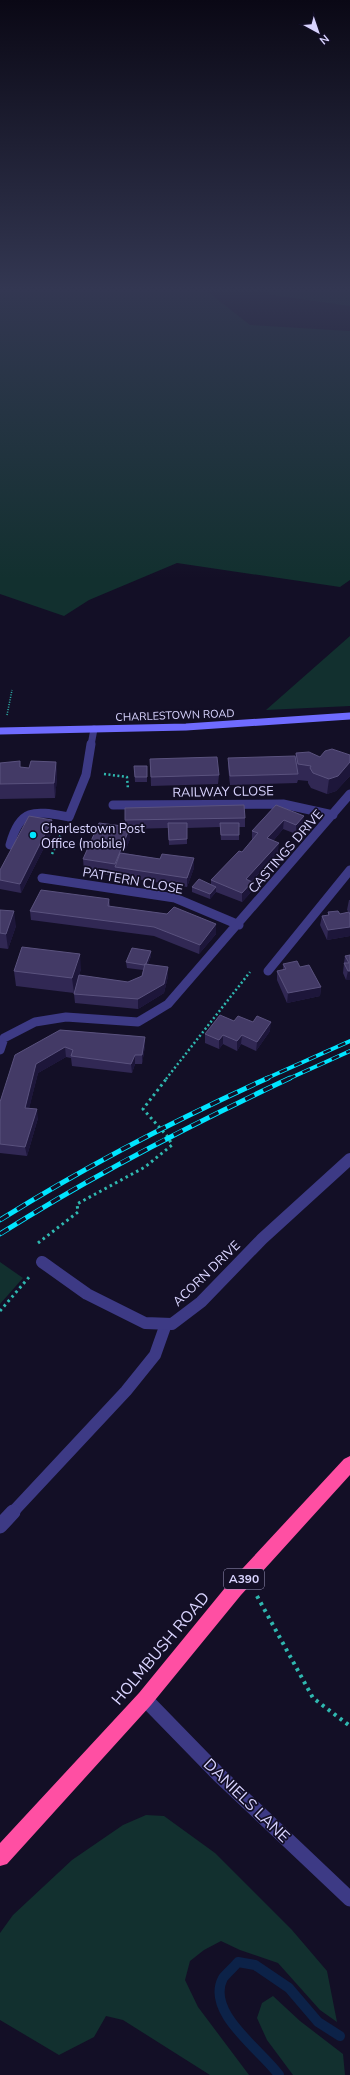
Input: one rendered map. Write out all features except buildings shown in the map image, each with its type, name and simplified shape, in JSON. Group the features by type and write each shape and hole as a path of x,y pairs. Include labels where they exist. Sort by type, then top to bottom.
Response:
{"highway":[{"name":"HOLMBUSH ROAD","path":"0,1857 145,1699 247,1576 350,1464"}],"street":[{"name":"CHARLESTOWN ROAD","path":"2,731 186,727 350,716"},
{"path":"10,845 19,822 28,814 37,813 69,817 86,775 94,729"},
{"name":"CASTINGS DRIVE","path":"0,1050 4,1038 35,1022 66,1017 138,1022 168,1004 239,924 350,794"},
{"name":"RAILWAY CLOSE","path":"113,805 283,804 332,815"},
{"path":"268,971 350,870"},
{"name":"PATTERN CLOSE","path":"42,878 176,898 239,924"},
{"name":"ACORN DRIVE","path":"42,1262 87,1294 145,1323 172,1324 201,1302 262,1239 350,1159"},
{"path":"0,1526 126,1391 155,1355 166,1324"},
{"name":"DANIELS LANE","path":"145,1699 219,1775 350,1899"}],"path":[{"path":"2,731 12,690"},
{"path":"52,854 69,817"},
{"path":"77,1204 145,1167 172,1145 168,1137 143,1109 253,969"},
{"path":"247,1576 313,1698 350,1726"}],"green space":[{"path":"0,385 350,385 350,580 340,587 177,563 89,600 64,616 0,594"},
{"path":"350,636 350,706 266,710"},
{"path":"0,1262 23,1278 0,1304"},
{"path":"146,1815 164,1816 215,1853 292,1930 327,1971 337,2022 320,2010 278,1963 240,1950 221,1941 204,1950 190,1961 185,1980 198,2007 249,2075 210,2075 123,2020 106,2016 94,2037 59,2055 0,2020 0,1933 13,1915 72,1860 123,1825"},
{"path":"273,1996 300,2021 343,2054 345,2075 293,2075 267,2040 257,2018 262,2003"}],"waterway":[{"path":"279,2075 238,2030 228,2017 222,2004 220,1991 223,1978 238,1962 255,1965 289,1988 318,2022 340,2036"}],"railway":[{"path":"265,1079 350,1041"},
{"path":"288,1079 350,1051"},
{"path":"0,1220 32,1200 131,1144 268,1078"},
{"path":"0,1234 70,1191 106,1171 216,1114 290,1078"}],"place":[{"name":"Charlestown Post Office (mobile)","path":"33,835"}]}
